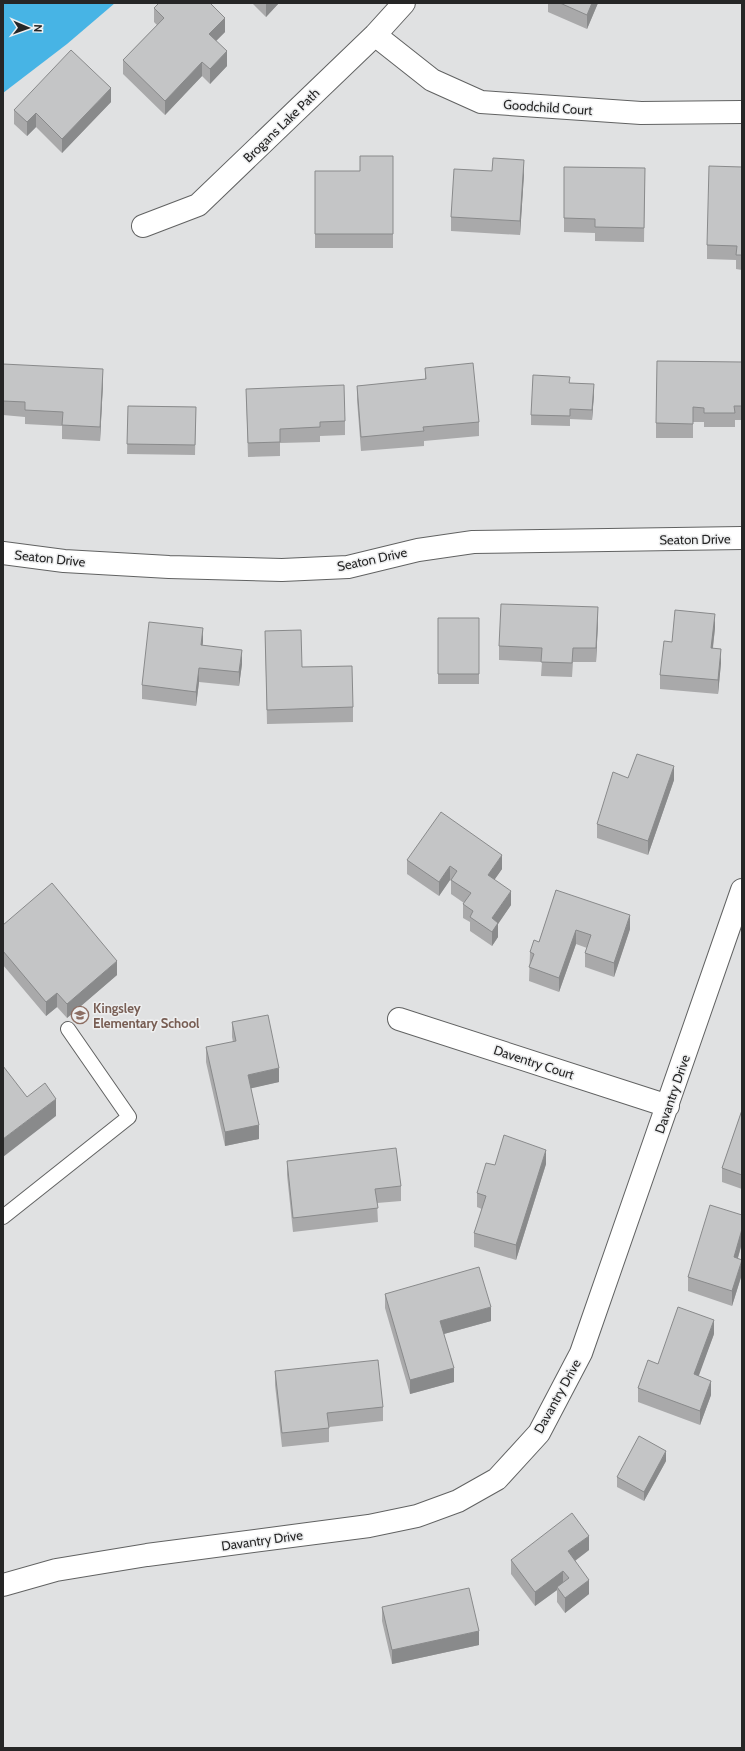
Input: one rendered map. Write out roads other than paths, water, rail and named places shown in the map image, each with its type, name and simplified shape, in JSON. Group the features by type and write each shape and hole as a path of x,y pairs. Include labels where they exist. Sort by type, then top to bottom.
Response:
{"street":[{"name":"Brogans Lake Path","path":"143,226 198,205 375,35 404,3"},
{"name":"Goodchild Court","path":"375,35 432,80 481,102 641,113 742,112"},
{"name":"Seaton Drive","path":"3,554 64,561 162,567 282,570 348,567 418,550 473,542 742,538"},
{"name":"Davantry Drive","path":"3,1585 56,1570 147,1555 369,1526 417,1516 458,1501 497,1479 539,1433 581,1353 742,890"},
{"name":"Daventry Court","path":"399,1019 668,1106"}],"lane":[{"path":"3,1217 129,1117 68,1030"}],"water":[{"path":"3,3 115,3 67,44 3,93"}],"place":[{"name":"Kingsley Elementary School","path":"80,1015"}]}
